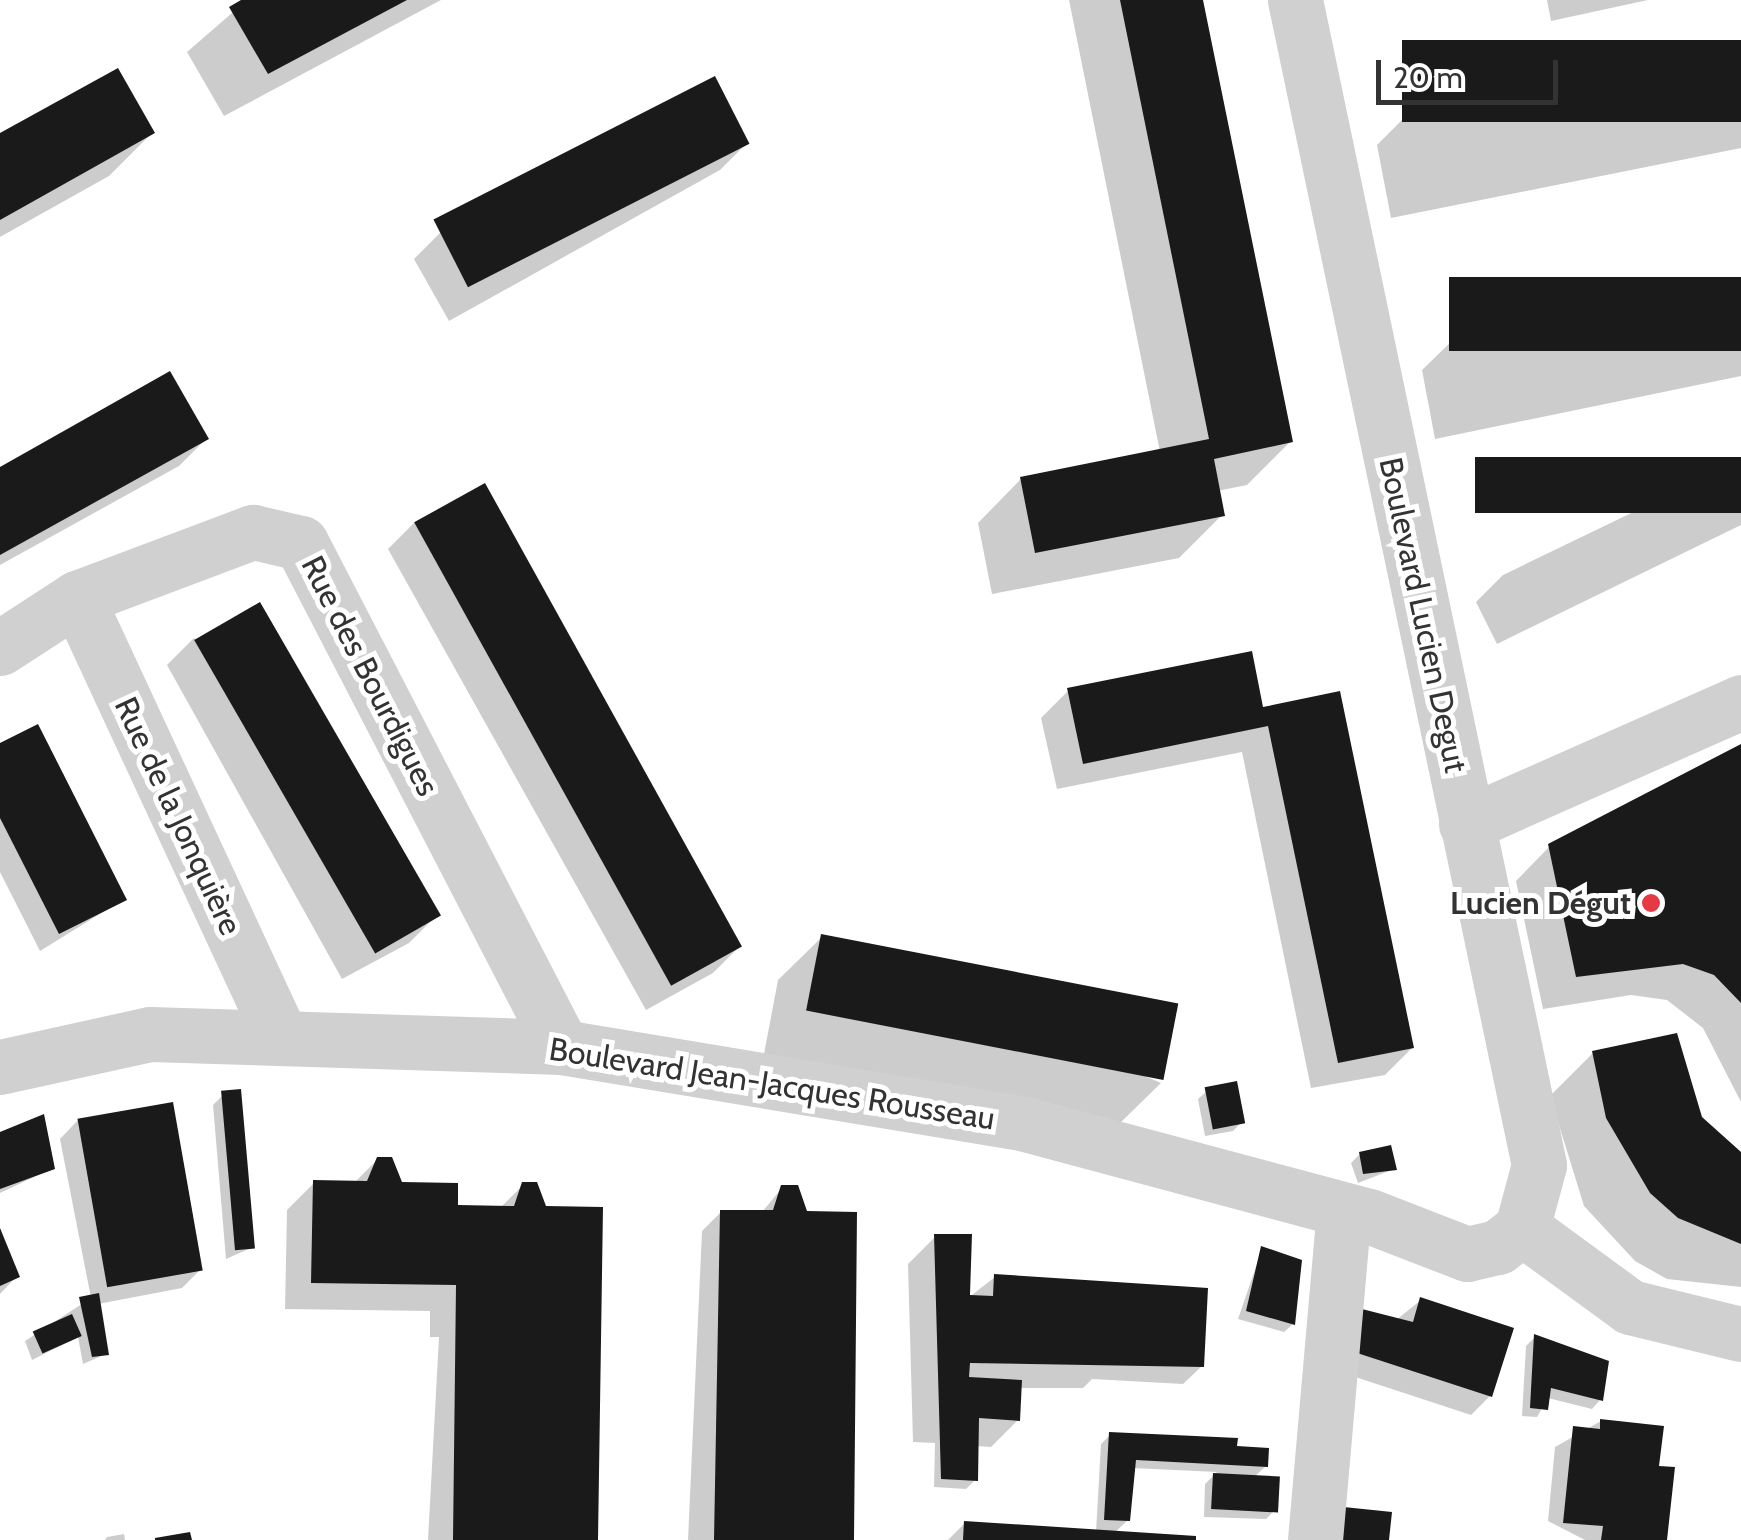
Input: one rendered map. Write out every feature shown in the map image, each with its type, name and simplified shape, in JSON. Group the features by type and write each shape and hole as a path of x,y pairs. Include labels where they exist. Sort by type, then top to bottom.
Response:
{"street":[{"name":"Boulevard Lucien Degut","path":"1295,0 1539,1165 1522,1228"},
{"name":"Rue des Bourdigues","path":"0,648 77,598 252,532 301,544 562,1048"},
{"name":"Rue de la Jonquière","path":"77,598 280,1035"},
{"path":"1466,824 1741,702"},
{"name":"Boulevard Jean-Jacques Rousseau","path":"0,1067 150,1034 280,1035 562,1048 1025,1124 1344,1210 1466,1254 1498,1248 1522,1228"},
{"path":"1315,1540 1344,1210"},
{"path":"1522,1228 1630,1306 1741,1334"}],"building":[{"path":"241,0 407,0 268,74 229,7"},
{"path":"1120,0 1203,0 1293,442 1214,459 1225,516 1035,553 1020,477 1209,439"},
{"path":"1402,40 1741,40 1741,122 1402,122"},
{"path":"118,68 155,133 0,220 0,133"},
{"path":"715,76 750,144 468,287 433,219"},
{"path":"1449,277 1741,277 1741,351 1449,351"},
{"path":"170,371 209,439 0,555 0,467"},
{"path":"1475,457 1741,457 1741,513 1475,513"},
{"path":"485,483 742,947 671,986 414,522"},
{"path":"260,602 441,916 375,954 194,640"},
{"path":"1252,651 1263,707 1340,691 1414,1048 1338,1063 1268,726 1083,764 1067,688"},
{"path":"38,724 127,900 59,934 0,818 0,743"},
{"name":"Lucien Dégut","path":"1741,744 1741,1003 1714,975 1683,964 1576,977 1548,844"},
{"path":"821,934 1178,1003 1163,1080 806,1011"},
{"path":"1677,1033 1702,1117 1741,1152 1741,1244 1678,1218 1650,1193 1606,1118 1592,1051"},
{"path":"1237,1081 1245,1123 1213,1130 1205,1087"},
{"path":"241,1089 255,1248 235,1250 221,1091"},
{"path":"173,1102 203,1270 107,1287 77,1119"},
{"path":"44,1114 55,1169 0,1189 0,1132"},
{"path":"1391,1145 1397,1170 1363,1174 1359,1152"},
{"path":"377,1157 392,1157 402,1182 458,1183 458,1205 514,1206 522,1182 537,1182 546,1206 603,1207 598,1540 453,1540 456,1285 311,1283 313,1180 367,1181"},
{"path":"781,1185 798,1185 807,1211 857,1212 854,1540 714,1540 720,1210 773,1210"},
{"path":"0,1228 20,1277 0,1286"},
{"path":"934,1234 972,1234 970,1295 993,1296 994,1274 1208,1288 1204,1367 970,1363 969,1377 1022,1380 1020,1421 979,1418 978,1481 941,1479"},
{"path":"1261,1246 1302,1260 1295,1325 1246,1311"},
{"path":"99,1293 109,1355 92,1357 79,1297"},
{"path":"1420,1297 1514,1328 1492,1397 1351,1351 1358,1308 1413,1322"},
{"path":"72,1314 82,1336 42,1353 33,1331"},
{"path":"1534,1334 1609,1361 1603,1401 1551,1388 1548,1410 1530,1408"},
{"path":"1600,1419 1664,1426 1659,1466 1675,1467 1667,1540 1601,1540 1603,1526 1563,1523 1573,1426 1600,1429"},
{"path":"1109,1432 1238,1438 1237,1446 1269,1448 1268,1467 1136,1460 1130,1521 1104,1520"},
{"path":"1213,1473 1280,1477 1278,1512 1211,1509"},
{"path":"1334,1506 1392,1512 1389,1540 1331,1540"},
{"path":"964,1521 1196,1536 1196,1540 963,1540"},
{"path":"190,1532 192,1540 155,1540 155,1538"}],"place":[{"name":"Lucien Dégut","path":"1651,903"}]}
